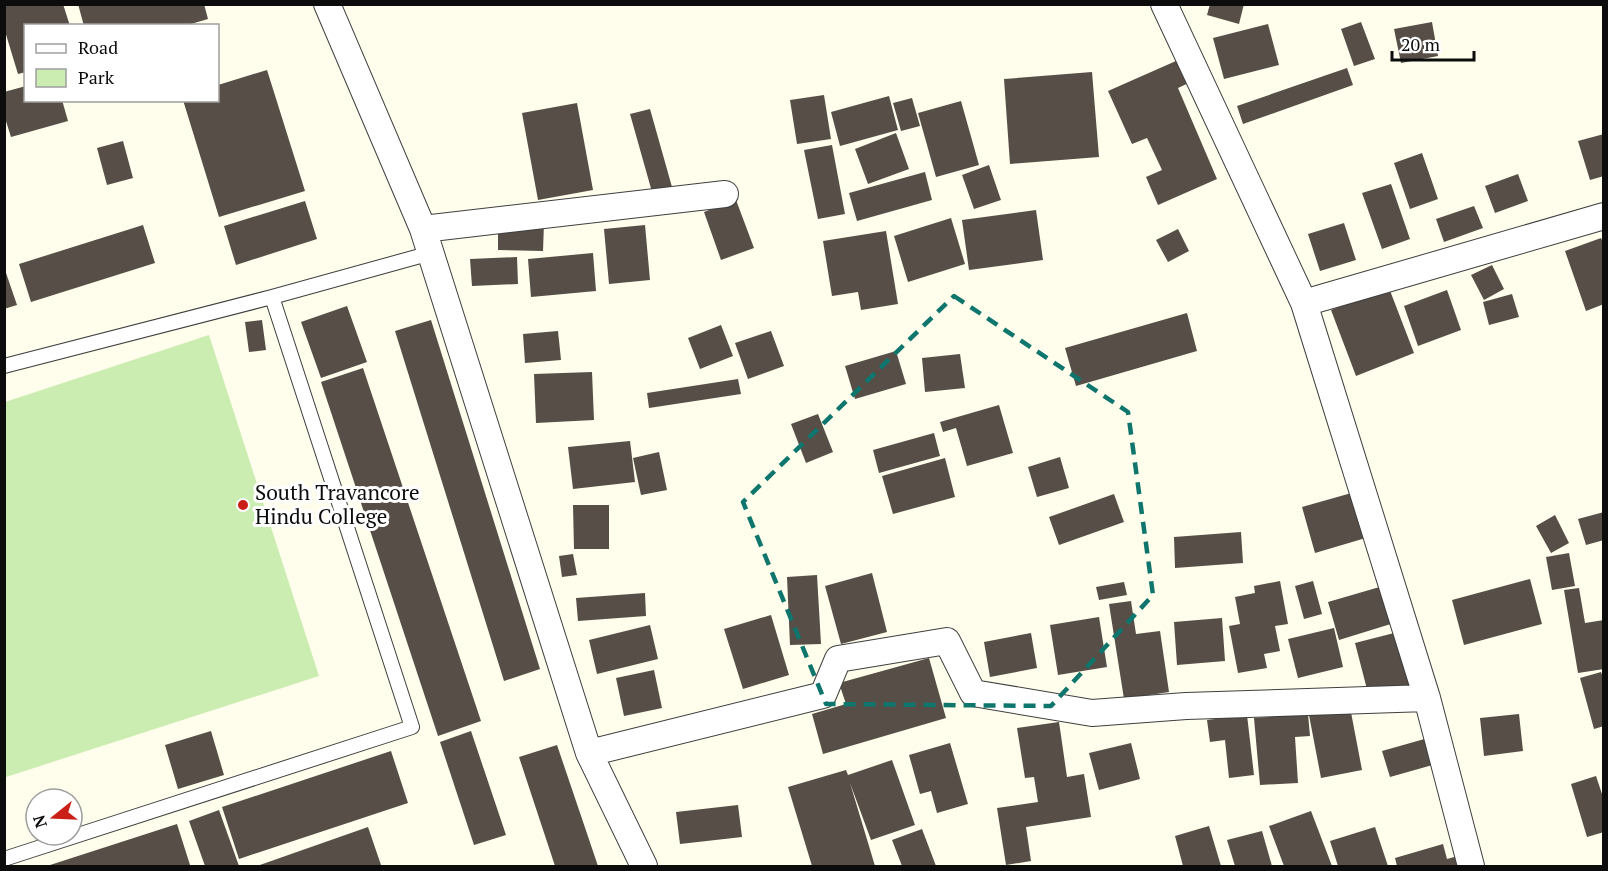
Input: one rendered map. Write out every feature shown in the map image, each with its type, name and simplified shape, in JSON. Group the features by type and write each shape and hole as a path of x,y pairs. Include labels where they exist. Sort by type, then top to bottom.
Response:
{"street":[{"path":"327,4 423,229 589,753 644,867"},
{"path":"1164,4 1304,303 1427,698 1472,867"},
{"path":"423,229 725,194"},
{"path":"1304,303 1604,216"},
{"path":"589,753 823,695 838,659 946,641 973,693 1092,713 1186,706 1427,698"}],"lane":[{"path":"4,366 272,297 431,253"},
{"path":"4,859 412,727 272,297"}],"highlighted area":[{"path":"954,296 1128,412 1153,595 1051,706 826,704 743,502"}],"green space":[{"path":"209,335 319,676 6,777 4,772 5,402"}],"building":[{"path":"4,4 63,4 69,24 24,24 24,72 18,74 4,28"},
{"path":"78,4 204,4 208,19 191,24 83,24"},
{"path":"1210,4 1244,4 1239,24 1207,15"},
{"path":"1361,22 1375,59 1354,66 1341,29"},
{"path":"1432,22 1438,56 1401,63 1394,29"},
{"path":"1268,24 1279,65 1224,79 1213,38"},
{"path":"1185,57 1195,80 1178,88 1217,179 1158,205 1146,177 1162,170 1147,138 1132,144 1108,91"},
{"path":"1347,68 1353,85 1243,124 1237,106"},
{"path":"267,70 305,191 219,217 184,102 219,102 219,85"},
{"path":"1092,72 1099,157 1010,164 1004,79"},
{"path":"24,87 24,102 63,102 68,121 11,137 4,115 4,92"},
{"path":"824,95 831,139 797,144 790,100"},
{"path":"889,96 898,130 840,146 831,112"},
{"path":"912,98 920,126 901,131 893,103"},
{"path":"961,101 979,165 936,177 918,113"},
{"path":"577,103 593,190 538,200 522,113"},
{"path":"650,109 672,187 652,192 630,114"},
{"path":"896,133 909,169 868,184 855,149"},
{"path":"1604,134 1604,176 1590,180 1578,141"},
{"path":"123,141 133,178 107,185 97,148"},
{"path":"832,145 845,214 818,219 804,150"},
{"path":"1422,153 1438,199 1410,209 1394,163"},
{"path":"989,165 1001,200 974,209 962,175"},
{"path":"925,172 932,200 857,221 849,193"},
{"path":"1518,174 1528,201 1495,213 1485,186"},
{"path":"1391,184 1410,239 1382,249 1362,193"},
{"path":"736,200 754,248 721,260 704,212"},
{"path":"305,201 317,239 236,265 224,226"},
{"path":"1474,206 1483,228 1444,242 1436,219"},
{"path":"1036,210 1043,260 969,270 962,220"},
{"path":"951,218 965,264 908,282 894,236"},
{"path":"498,223 544,223 543,251 498,250"},
{"path":"1344,223 1356,260 1320,271 1308,234"},
{"path":"143,225 155,263 31,302 19,264"},
{"path":"645,225 650,280 609,284 604,229"},
{"path":"1178,229 1189,251 1168,262 1156,240"},
{"path":"886,231 898,304 861,310 858,292 832,296 823,241"},
{"path":"1601,238 1604,245 1604,304 1586,311 1565,251"},
{"path":"593,253 596,291 531,297 528,259"},
{"path":"517,257 518,284 472,286 470,259"},
{"path":"1492,265 1504,289 1484,300 1471,275"},
{"path":"4,267 17,305 4,309"},
{"path":"1389,288 1414,353 1356,376 1331,310"},
{"path":"1447,290 1461,330 1418,346 1404,306"},
{"path":"1512,294 1519,317 1489,325 1483,302"},
{"path":"347,306 367,362 321,378 301,322"},
{"path":"1187,313 1197,351 1076,386 1065,348"},
{"path":"262,320 266,350 249,352 245,322"},
{"path":"431,320 540,669 504,681 395,331"},
{"path":"721,325 733,356 700,369 688,338"},
{"path":"558,331 561,360 525,363 523,334"},
{"path":"771,331 784,366 748,379 735,343"},
{"path":"896,351 906,384 855,399 845,366"},
{"path":"960,354 965,388 925,392 922,358"},
{"path":"363,368 481,721 438,736 321,382"},
{"path":"592,372 594,420 536,423 534,374"},
{"path":"738,379 741,394 649,408 647,393"},
{"path":"999,405 1013,453 967,466 956,428 943,432 940,422"},
{"path":"818,414 833,452 806,463 791,424"},
{"path":"934,433 940,456 879,473 873,450"},
{"path":"630,441 635,482 573,489 568,447"},
{"path":"659,452 667,490 641,495 633,458"},
{"path":"1060,457 1069,488 1037,497 1028,467"},
{"path":"945,458 955,497 893,514 882,476"},
{"path":"1355,492 1369,537 1315,553 1302,507"},
{"path":"1114,494 1124,522 1059,545 1049,517"},
{"path":"573,505 609,505 609,549 574,549"},
{"path":"1604,512 1604,540 1586,545 1578,519"},
{"path":"1555,515 1569,543 1551,553 1536,526"},
{"path":"1241,532 1243,563 1175,568 1174,537"},
{"path":"1569,553 1575,586 1552,590 1546,557"},
{"path":"573,554 577,575 562,577 559,556"},
{"path":"872,573 887,632 841,644 825,586"},
{"path":"817,575 821,644 790,645 787,577"},
{"path":"1530,579 1542,624 1464,645 1452,600"},
{"path":"1280,581 1288,624 1275,626 1280,651 1264,654 1267,668 1238,673 1229,626 1240,624 1235,597 1255,593 1254,586"},
{"path":"1313,581 1322,614 1304,619 1295,586"},
{"path":"1124,582 1127,595 1099,600 1096,587"},
{"path":"1383,586 1394,623 1339,640 1328,602"},
{"path":"1579,588 1585,623 1604,620 1604,669 1578,673 1564,590"},
{"path":"645,593 646,616 578,621 576,598"},
{"path":"1131,601 1136,634 1160,631 1169,692 1124,699 1109,604"},
{"path":"771,615 789,675 743,689 724,629"},
{"path":"1099,617 1107,667 1058,675 1050,625"},
{"path":"1222,618 1225,661 1177,665 1174,622"},
{"path":"650,625 658,659 597,674 589,640"},
{"path":"1334,628 1343,667 1298,678 1288,639"},
{"path":"1398,632 1412,685 1369,697 1355,643"},
{"path":"1031,633 1037,668 990,677 984,642"},
{"path":"929,658 946,718 823,754 812,714 846,704 839,683"},
{"path":"654,670 662,708 624,716 616,678"},
{"path":"1601,672 1604,680 1604,726 1594,729 1580,678"},
{"path":"1350,707 1362,770 1321,778 1309,715"},
{"path":"1308,714 1310,736 1295,737 1298,783 1260,785 1254,718"},
{"path":"1519,714 1523,751 1484,756 1480,718"},
{"path":"1247,715 1254,775 1229,778 1225,740 1210,742 1207,720"},
{"path":"1059,722 1067,777 1084,774 1091,817 1026,827 1031,861 1006,865 997,808 1038,802 1034,777 1025,778 1017,728"},
{"path":"211,731 224,775 178,789 165,745"},
{"path":"471,731 506,835 474,845 440,742"},
{"path":"1428,738 1436,764 1390,777 1382,751"},
{"path":"950,743 968,804 937,813 931,791 920,794 909,755"},
{"path":"1131,743 1140,779 1099,790 1089,753"},
{"path":"557,745 598,866 555,866 519,757"},
{"path":"391,751 408,803 239,859 222,807"},
{"path":"892,760 915,825 871,840 850,783 875,866 812,866 788,787 846,770 848,775"},
{"path":"1596,776 1604,800 1604,832 1587,837 1571,784"},
{"path":"738,805 742,837 680,844 676,812"},
{"path":"219,810 239,866 205,866 189,821"},
{"path":"1311,811 1332,866 1284,866 1269,826"},
{"path":"177,824 190,865 47,866"},
{"path":"1209,826 1221,866 1183,866 1175,836"},
{"path":"368,827 381,865 257,866"},
{"path":"1375,827 1388,866 1338,866 1330,841"},
{"path":"922,829 936,866 902,866 892,840"},
{"path":"1262,831 1272,866 1235,866 1227,840"},
{"path":"1443,844 1447,859 1465,854 1469,866 1397,866 1395,858"}],"place":[{"name":"South Travancore Hindu College","path":"243,505"}]}
